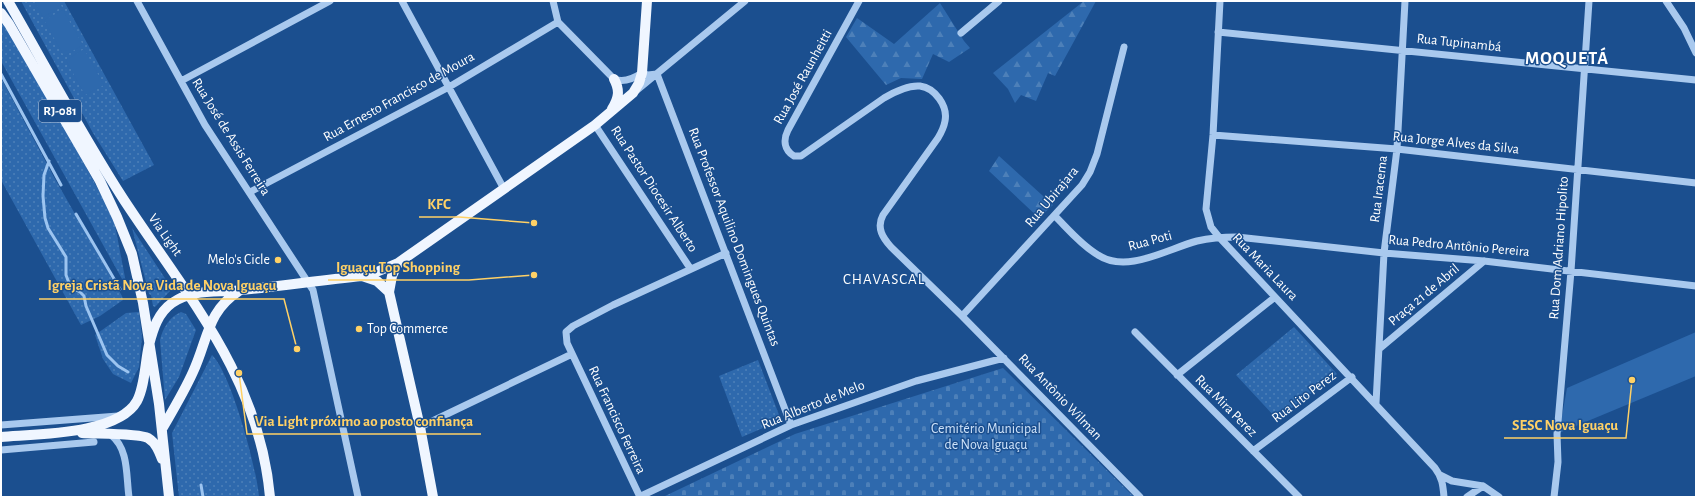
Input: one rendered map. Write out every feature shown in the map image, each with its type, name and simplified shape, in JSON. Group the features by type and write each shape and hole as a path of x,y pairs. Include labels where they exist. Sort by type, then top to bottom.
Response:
{"main road":[{"name":"Via Light","path":"8,1 124,200 190,295 210,327 233,369 251,410 266,469 270,497"},
{"path":"66,432 118,418 133,406 138,398 149,347 156,323 173,302 202,292 239,291 362,276 374,273 398,263 595,125 633,93 640,81 642,73 647,1"},
{"name":"RJ-081","path":"1,13 10,24 94,172 117,217 127,241 135,266 149,347 162,429 169,497"},
{"path":"610,113 619,95 618,87 614,79"},
{"path":"398,263 392,276 389,292 420,427 432,497"},
{"path":"362,276 377,281 389,292"},
{"path":"162,429 182,396 221,304 239,291"},
{"path":"1,437 66,432 136,435 148,438 157,447 166,471"}],"street":[{"name":"Rua José de Assis Ferreira","path":"137,1 205,125 310,282 315,297 358,497"},
{"path":"181,81 330,1"},
{"path":"402,1 504,189"},
{"path":"553,1 558,22 614,79 620,81 627,80 642,73 648,75 657,74"},
{"path":"633,93 745,1"},
{"name":"Rua José Raunheitti","path":"859,1 788,130 785,138 786,146 792,155 801,156 884,98 908,88 924,87 936,96 942,103 945,112 946,119 944,127 938,138 883,215 880,221 880,229 883,237 891,248 962,316"},
{"path":"961,32 999,1"},
{"name":"Rua Maria Laura","path":"1220,1 1213,136 1206,209 1211,227 1275,297 1352,377 1440,474"},
{"name":"Rua Iracema","path":"1376,403 1384,253 1397,149 1405,1"},
{"name":"Rua Dom Adriano Hipolito","path":"1554,497 1558,462 1557,434 1571,271 1589,1"},
{"path":"1666,1 1684,28 1696,53"},
{"name":"Rua Ernesto Francisco de Moura","path":"250,192 449,87 558,22"},
{"name":"Rua Tupinambá","path":"1218,32 1696,80"},
{"name":"Rua Ubirajara","path":"962,316 1055,216 1082,185 1090,172 1099,147 1124,47"},
{"name":"Rua Professor Aquilino Domingues Quintas","path":"657,74 791,425"},
{"name":"Rua Pastor Diocesir Alberto","path":"595,125 690,268"},
{"name":"Rua Jorge Alves da Silva","path":"1213,136 1397,149 1696,183"},
{"name":"Rua Poti","path":"1055,216 1090,250 1102,258 1116,262 1144,259 1198,241 1219,237"},
{"name":"Rua Pedro Antônio Pereira","path":"1219,237 1236,237 1384,253 1484,261 1696,286"},
{"path":"690,268 726,253"},
{"name":"Praça 21 de Abril","path":"1379,349 1484,261"},
{"name":"Rua Francisco Ferreira","path":"639,497 565,336 566,332 570,328 602,310 690,268"},
{"path":"1177,375 1275,297"},
{"name":"Rua Antônio Wilman","path":"962,316 1140,497"},
{"name":"Rua Mira Perez","path":"1135,332 1298,497"},
{"path":"420,427 572,354"},
{"name":"Rua Alberto de Melo","path":"639,497 791,425 916,381 1004,358"},
{"name":"Rua Lito Perez","path":"1253,451 1352,377"},
{"path":"1,425 118,418"},
{"path":"111,434 119,442 123,451 128,497"},
{"path":"1,450 94,442"},
{"path":"1440,474 1452,481 1483,486 1499,497"},
{"path":"1440,474 1444,497"},
{"path":"1467,497 1483,486"}],"green space":[{"path":"21,1 64,1 154,165 123,181 93,133"},
{"path":"34,1 58,1 62,7 43,17"},
{"path":"1084,1 1096,1 1055,76 1048,73 1036,101 1021,95 1015,103 1008,89 993,73"},
{"path":"940,3 970,48 949,62 933,54 922,79 901,78 886,85 846,37 857,18 894,44"},
{"path":"63,10 83,45 64,56 44,20"},
{"path":"1,17 18,44 114,220 127,288 1,61"},
{"path":"84,49 104,85 85,95 66,60"},
{"path":"1,78 55,179 122,296 123,300 100,316 81,325 1,180"},
{"path":"999,156 1053,205 1039,218 989,171"},
{"path":"132,228 172,289 155,307 153,306 151,295 149,294"},
{"path":"139,312 142,337 139,367 131,383 113,374 103,359 95,335 126,313"},
{"path":"181,312 186,314 196,330 179,377 165,400 160,340 167,323"},
{"path":"1294,327 1337,374 1277,419 1236,375"},
{"path":"1696,332 1696,376 1559,433 1567,388"},
{"path":"212,355 219,365 235,400 248,445 259,497 179,497 172,433"},
{"path":"758,360 781,420 742,437 719,376"},
{"name":"Cemitério Municipal de Nova Iguaçu","path":"1003,368 1134,497 663,497 795,434"}],"waterway":[{"path":"1,74 61,185"},
{"path":"49,161 44,175 43,196 45,218 48,228 66,257 66,275 69,283 74,289 84,296 86,306 107,355 118,366 128,372"},
{"path":"76,214 120,289"},
{"path":"201,485 203,497"}],"place":[{"name":"KFC","path":"534,223"},
{"name":"Melo's Cicle","path":"278,260"},
{"name":"Iguaçu Top Shopping","path":"534,275"},
{"name":"Top Commerce","path":"359,329"},
{"name":"Igreja Cristã Nova Vida de Nova Iguaçu","path":"297,349"},
{"name":"Via Light próximo ao posto confiança","path":"239,373"},
{"name":"SESC Nova Iguaçu","path":"1632,380"}],"district":[{"name":"MOQUETÁ","path":"1567,59"},
{"name":"CHAVASCAL","path":"884,279"}]}
